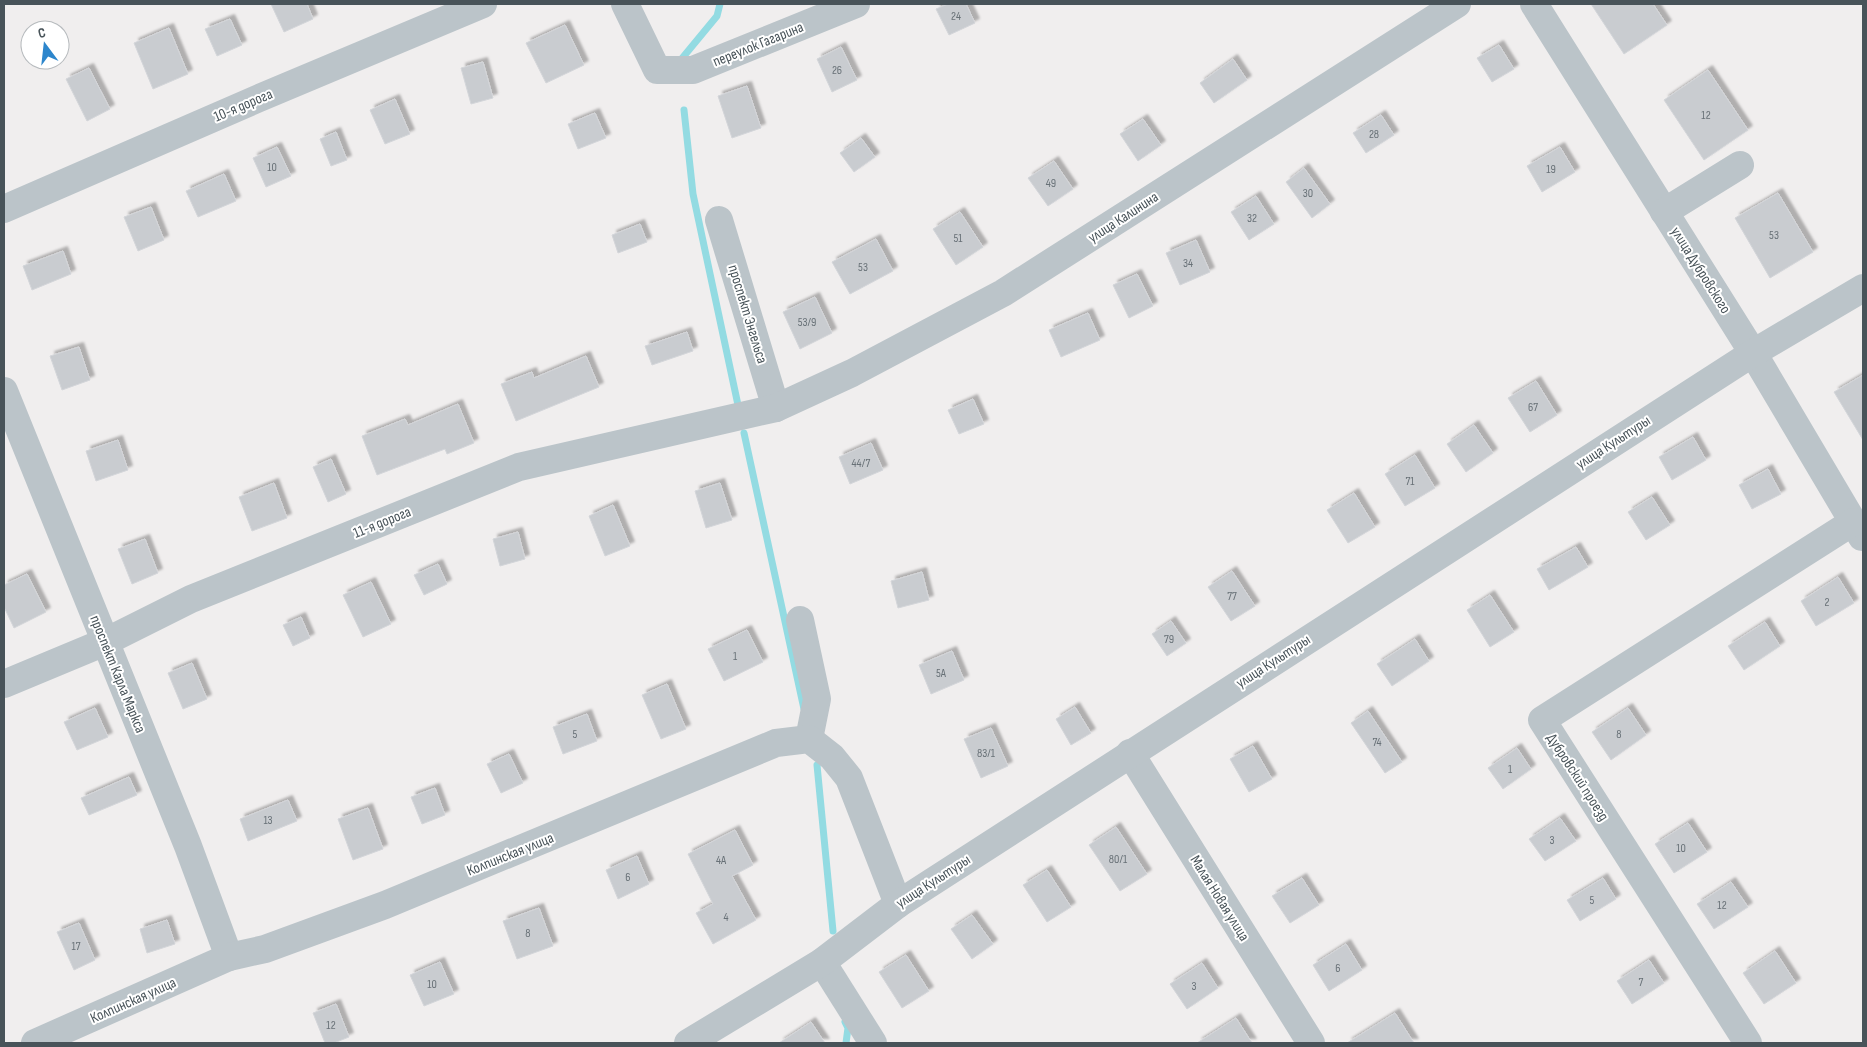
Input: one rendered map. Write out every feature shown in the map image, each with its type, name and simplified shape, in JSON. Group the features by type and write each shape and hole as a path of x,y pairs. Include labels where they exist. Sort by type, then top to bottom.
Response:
{"street":[{"name":"10-я дорога","path":"4,209 483,4"},
{"name":"переулок Гагарина","path":"626,4 657,70 693,70 856,4"},
{"name":"улица Калинина","path":"776,408 852,373 1003,293 1457,4"},
{"name":"улица Дубровского","path":"1534,4 1753,353 1858,530"},
{"path":"1664,212 1740,165"},
{"name":"проспект Энгельса","path":"719,220 776,408"},
{"name":"улица Культуры","path":"688,1043 822,962 898,904 1130,753 1753,353 1863,288"},
{"name":"проспект Карла Маркса","path":"4,391 188,846 229,957"},
{"name":"11-я дорога","path":"4,684 105,642 191,599 519,467 776,408"},
{"name":"Дубровский проезд","path":"1748,1043 1542,720 1858,530"},
{"path":"800,620 817,699 809,739 832,758 849,778 898,904"},
{"name":"Колпинская улица","path":"35,1043 229,957 265,949 386,905 776,743 809,739"},
{"name":"Малая Новая улица","path":"1130,753 1311,1043"},
{"path":"822,962 873,1043"}],"building":[{"path":"271,4 307,4 313,19 284,32"},
{"path":"948,4 966,4 975,23 949,35 936,9"},
{"path":"1591,4 1653,4 1667,25 1624,54"},
{"path":"230,19 242,45 217,56 205,29"},
{"path":"565,25 584,65 546,83 526,43"},
{"path":"169,28 188,74 153,89 134,43"},
{"path":"1499,45 1514,69 1492,82 1477,58"},
{"path":"841,47 857,80 832,92 817,59"},
{"path":"1233,59 1247,80 1214,103 1200,83"},
{"path":"483,62 493,98 471,104 461,68"},
{"path":"89,68 110,109 87,121 66,79"},
{"path":"1708,70 1748,130 1704,160 1664,100"},
{"path":"747,86 761,128 732,138 718,96"},
{"path":"395,99 410,134 385,144 370,110"},
{"path":"595,113 606,138 578,149 568,124"},
{"path":"1381,115 1394,135 1366,153 1353,133"},
{"path":"1143,119 1161,145 1138,161 1120,134"},
{"path":"336,132 347,160 331,166 320,139"},
{"path":"861,138 875,157 854,172 840,153"},
{"path":"277,147 291,176 266,187 253,158"},
{"path":"1560,147 1575,172 1542,192 1527,166"},
{"path":"1054,161 1073,189 1048,206 1028,178"},
{"path":"1304,168 1330,204 1312,218 1286,182"},
{"path":"224,174 236,201 198,217 186,191"},
{"path":"1778,193 1813,252 1770,278 1735,218"},
{"path":"1256,196 1274,224 1249,240 1231,212"},
{"path":"151,207 164,240 138,251 124,217"},
{"path":"960,212 983,247 956,265 933,229"},
{"path":"640,224 647,242 618,253 612,235"},
{"path":"876,239 893,271 850,294 832,262"},
{"path":"1196,240 1210,272 1180,285 1166,253"},
{"path":"63,251 71,274 32,290 23,266"},
{"path":"1137,274 1153,306 1129,318 1113,285"},
{"path":"815,297 832,333 800,349 783,312"},
{"path":"1088,313 1100,340 1061,357 1049,330"},
{"path":"687,332 693,351 652,365 645,346"},
{"path":"79,347 90,380 62,390 50,356"},
{"path":"586,356 599,387 516,421 501,384 532,372 534,378"},
{"path":"1863,375 1863,440 1834,392"},
{"path":"1536,381 1557,415 1530,432 1508,398"},
{"path":"973,399 984,424 959,434 948,410"},
{"path":"458,404 474,443 447,454 445,449 377,475 362,436 405,419 408,425"},
{"path":"1474,425 1493,453 1466,472 1447,444"},
{"path":"1693,437 1706,460 1672,480 1659,457"},
{"path":"118,440 128,470 96,481 86,451"},
{"path":"871,443 883,470 850,484 839,457"},
{"path":"1415,455 1435,488 1405,506 1385,474"},
{"path":"331,459 346,494 328,502 313,467"},
{"path":"1768,469 1781,494 1752,509 1739,485"},
{"path":"274,483 287,518 252,531 239,497"},
{"path":"720,483 732,520 706,528 695,491"},
{"path":"1354,493 1375,527 1348,543 1327,510"},
{"path":"1652,497 1670,525 1646,540 1628,512"},
{"path":"613,505 630,546 605,556 589,516"},
{"path":"518,532 525,559 500,566 493,539"},
{"path":"145,539 158,573 132,584 118,549"},
{"path":"1576,547 1588,567 1549,590 1537,569"},
{"path":"438,564 447,584 424,595 414,575"},
{"path":"1232,571 1255,606 1231,621 1208,587"},
{"path":"922,572 929,600 898,608 891,581"},
{"path":"27,574 46,612 14,628 4,607 4,585"},
{"path":"1838,577 1854,603 1816,626 1801,601"},
{"path":"371,582 391,624 363,637 343,595"},
{"path":"1490,595 1514,632 1490,647 1467,610"},
{"path":"301,617 310,638 293,646 283,625"},
{"path":"1171,621 1186,643 1167,656 1152,634"},
{"path":"1765,622 1780,646 1744,670 1728,646"},
{"path":"747,630 763,662 724,681 708,649"},
{"path":"1415,639 1429,661 1392,686 1377,664"},
{"path":"952,651 964,680 931,694 919,665"},
{"path":"192,663 207,699 183,709 168,673"},
{"path":"667,684 686,729 661,739 642,695"},
{"path":"1075,707 1091,733 1071,745 1056,719"},
{"path":"95,708 108,737 77,750 64,722"},
{"path":"1628,708 1646,735 1611,760 1592,732"},
{"path":"1368,711 1402,762 1385,773 1351,723"},
{"path":"587,714 597,741 563,754 553,727"},
{"path":"991,728 1008,766 981,778 964,739"},
{"path":"1253,746 1272,779 1249,792 1230,759"},
{"path":"1517,748 1531,769 1503,789 1488,768"},
{"path":"509,754 523,783 501,793 487,764"},
{"path":"129,777 137,795 89,815 81,798"},
{"path":"435,788 445,815 422,824 411,797"},
{"path":"288,800 297,821 248,841 240,819"},
{"path":"368,808 383,849 353,860 338,819"},
{"path":"1560,818 1576,841 1545,861 1529,839"},
{"path":"1688,823 1707,852 1674,873 1655,844"},
{"path":"1116,827 1147,874 1120,891 1089,845"},
{"path":"735,830 753,865 732,876 756,920 713,944 696,913 713,904 688,854"},
{"path":"637,856 649,884 618,899 606,870"},
{"path":"1047,870 1071,907 1047,922 1023,885"},
{"path":"1302,878 1319,905 1290,923 1272,896"},
{"path":"1603,878 1616,899 1580,921 1567,900"},
{"path":"1731,882 1748,907 1714,929 1697,904"},
{"path":"539,908 553,946 517,959 503,921"},
{"path":"972,915 993,944 972,959 951,929"},
{"path":"167,920 175,944 147,953 140,929"},
{"path":"79,923 95,960 74,970 57,932"},
{"path":"1346,944 1362,970 1329,991 1313,965"},
{"path":"1775,951 1796,983 1764,1004 1743,973"},
{"path":"906,955 929,991 902,1008 879,972"},
{"path":"1649,960 1664,983 1632,1004 1617,981"},
{"path":"440,962 454,994 424,1006 410,975"},
{"path":"1202,963 1218,988 1187,1009 1170,984"},
{"path":"336,1004 349,1037 334,1043 325,1043 313,1013"},
{"path":"1395,1013 1414,1043 1347,1043"},
{"path":"1236,1018 1252,1043 1197,1043"},
{"path":"811,1022 825,1043 779,1043"}],"waterway":[{"path":"679,62 717,16 720,4"},
{"path":"684,110 693,194 738,405"},
{"path":"744,433 804,709"},
{"path":"817,765 833,931"},
{"path":"845,1022 848,1028 846,1043"}]}
